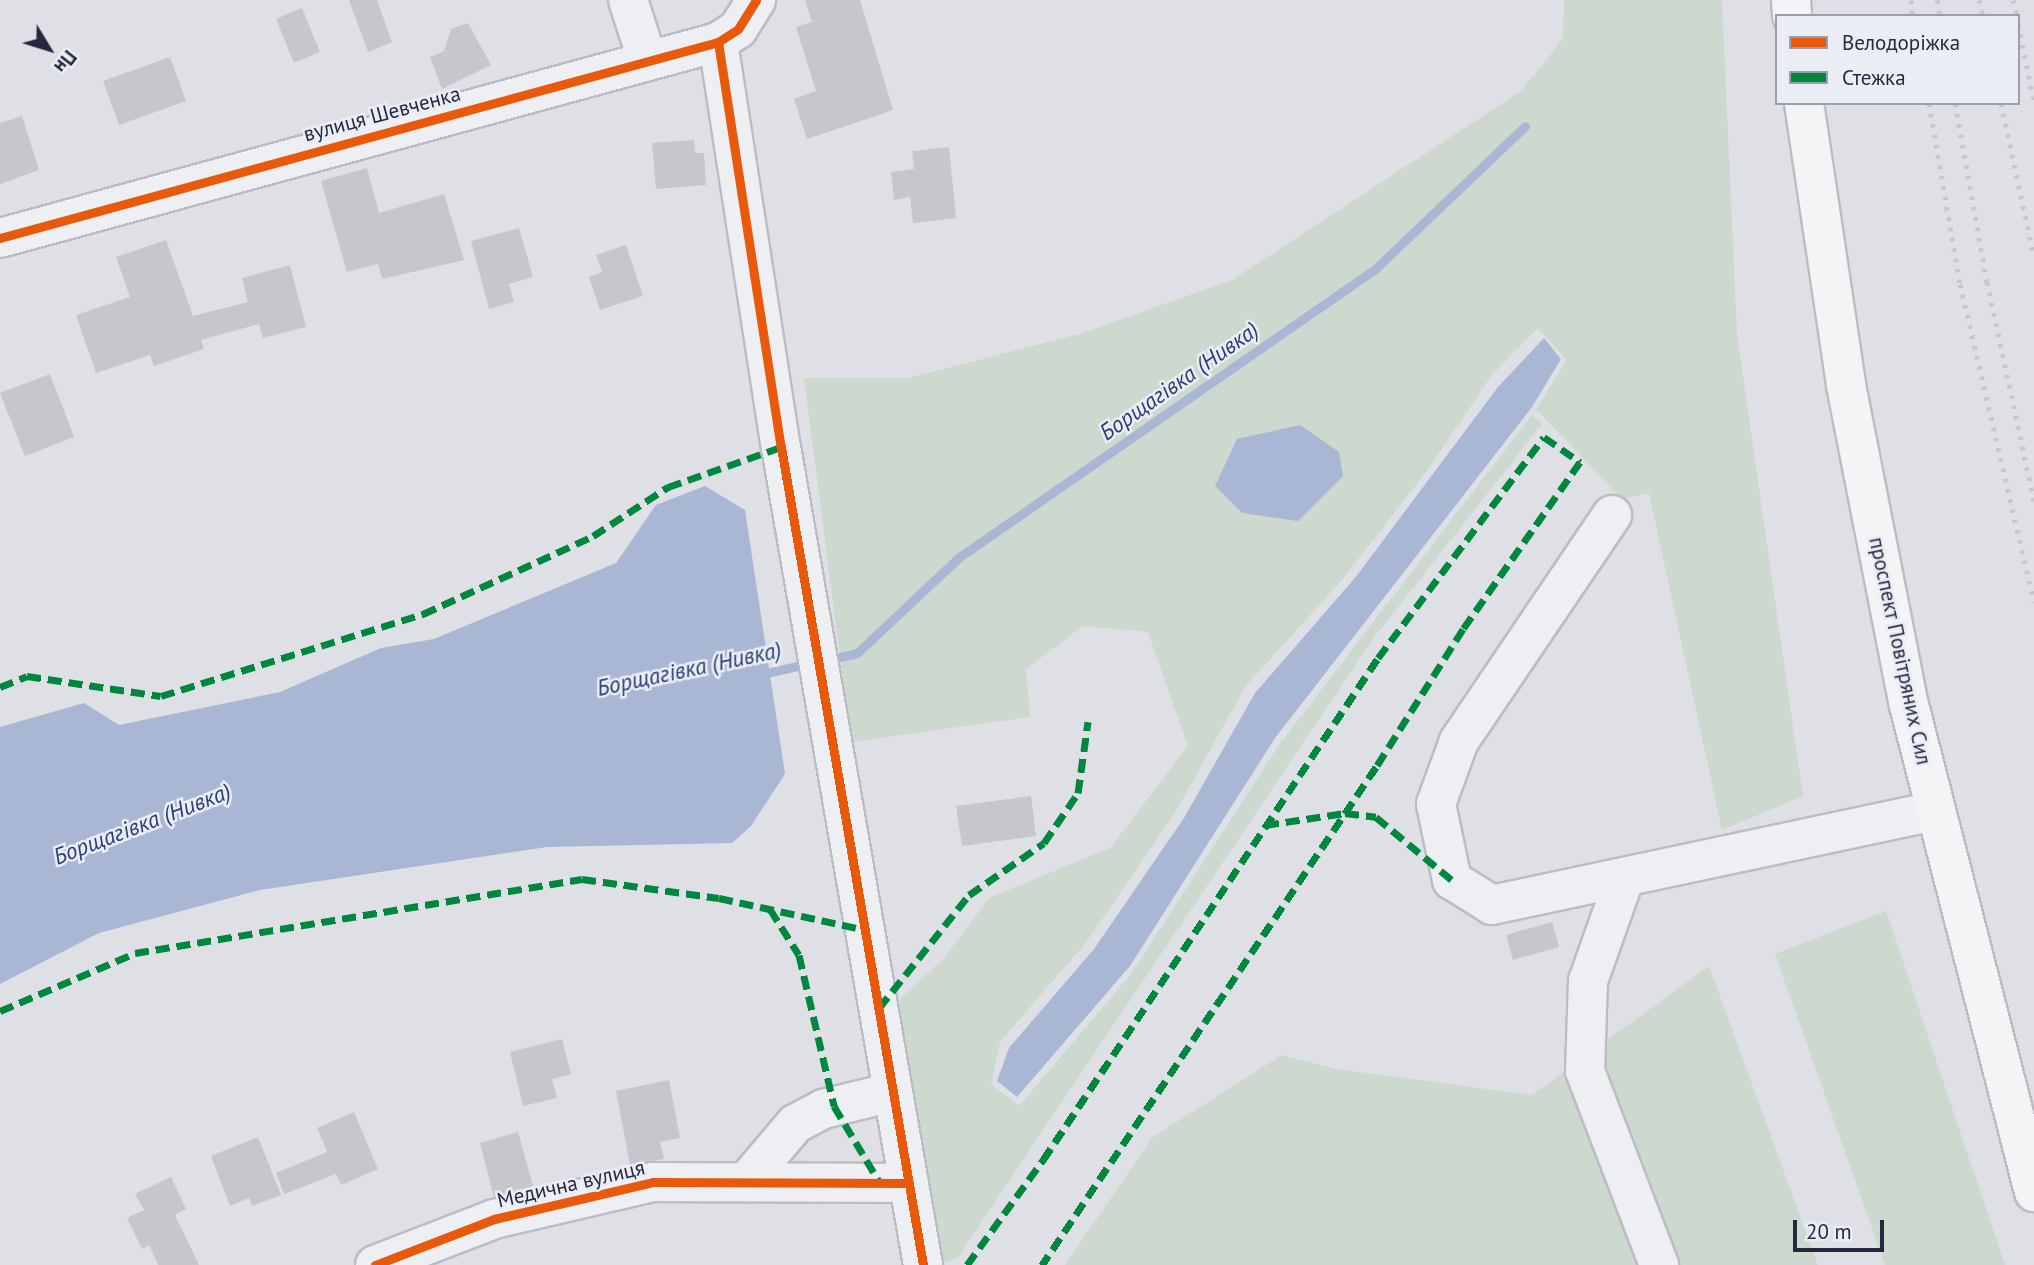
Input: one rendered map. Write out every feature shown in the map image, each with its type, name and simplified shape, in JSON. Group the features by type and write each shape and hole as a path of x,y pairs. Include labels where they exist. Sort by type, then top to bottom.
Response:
{"main road":[{"name":"проспект Повітряних Сил","path":"1804,105 1846,385 1909,705 2034,1192"}],"street":[{"path":"628,0 647,59"},
{"name":"вулиця Шевченка","path":"0,238 647,59 718,42 738,29 756,0"},
{"path":"718,42 781,447 811,606 923,1265"},
{"path":"1612,515 1459,741 1436,804 1452,880 1492,905 1935,811"},
{"path":"1625,877 1588,981 1585,1071 1659,1265"},
{"path":"746,1182 795,1124 823,1109 893,1092"},
{"name":"Медична вулиця","path":"375,1265 494,1219 653,1182 908,1183"}],"shaded area":[{"path":"1564,0 1722,0 1737,334 1803,796 1722,830 1649,493 1622,499 1536,409 1567,360 1538,328 1491,376 1427,471 1340,582 1245,687 1176,811 1087,941 1000,1042 991,1084 1019,1106 1131,974 1279,745 1532,415 1542,424 1372,640 957,1258 939,1265 896,1031 901,998 945,957 989,898 1110,848 1188,746 1148,632 1083,626 1026,669 1030,717 851,742 804,378 908,378 1083,333 1232,280 1521,91 1563,39"},
{"path":"1886,911 2005,1265 1885,1265 1775,954"},
{"path":"1709,966 1818,1265 1065,1265 1153,1137 1282,1055 1337,1069 1532,1095"}],"water":[{"path":"1544,338 1561,359 1532,407 1275,738 1130,966 1017,1097 997,1081 1009,1048 1094,949 1184,818 1255,693 1355,578 1498,387"},
{"path":"1300,425 1339,452 1343,476 1298,521 1242,513 1215,486 1237,439"},
{"path":"705,486 745,510 785,774 751,826 732,843 547,847 260,890 99,933 0,984 0,727 84,703 119,725 280,692 381,648 434,639 616,563 656,505"}],"building":[{"path":"349,0 377,0 392,42 368,52"},
{"path":"805,0 860,0 893,110 807,139 794,99 816,91 796,27 812,22"},
{"path":"302,8 320,52 294,63 276,19"},
{"path":"468,23 491,65 442,89 430,57 444,51 451,29"},
{"path":"170,57 186,101 119,125 103,81"},
{"path":"22,116 39,170 0,184 0,123"},
{"path":"694,140 695,153 704,153 706,185 656,189 652,143"},
{"path":"949,147 956,218 913,223 910,197 894,200 891,172 914,169 912,151"},
{"path":"367,168 379,213 444,194 464,260 382,279 378,264 347,272 321,181"},
{"path":"519,228 533,277 509,284 514,302 489,309 471,241"},
{"path":"166,240 193,316 248,302 242,278 290,265 306,327 263,338 259,324 201,340 204,349 154,366 150,355 96,373 76,315 130,297 116,257"},
{"path":"626,245 643,296 600,310 589,277 602,272 596,255"},
{"path":"50,374 74,437 25,456 0,393"},
{"path":"1031,796 1036,836 962,846 956,806"},
{"path":"1552,922 1559,947 1513,960 1506,935"},
{"path":"562,1039 571,1074 552,1079 557,1098 523,1106 510,1052"},
{"path":"669,1080 680,1138 660,1142 664,1159 630,1165 616,1091"},
{"path":"354,1112 378,1169 341,1185 336,1174 284,1194 276,1173 327,1152 317,1128"},
{"path":"518,1132 533,1186 494,1197 480,1143"},
{"path":"258,1137 281,1195 252,1206 249,1198 230,1206 211,1156"},
{"path":"171,1177 186,1209 175,1215 199,1265 158,1265 149,1245 142,1249 127,1218 144,1210 135,1194"}],"waterway":[{"name":"Борщагівка (Нивка)","path":"827,660 857,653 958,558 1375,269 1525,126"},
{"name":"Борщагівка (Нивка)","path":"762,674 810,663"}],"railway":[{"path":"1911,0 1913,14"},
{"path":"1937,0 1940,14"},
{"path":"1979,0 1982,14"},
{"path":"2013,0 2016,14"},
{"path":"2020,34 2034,101"},
{"path":"1929,105 1960,284 2034,603"},
{"path":"1955,105 1987,282 2034,501"},
{"path":"2001,105 2034,257"}],"marked path":[{"path":"967,1265 1043,1160 1378,658 1544,437 1580,462 1463,629 1376,767 1042,1265"},
{"path":"0,687 27,676 161,696 423,614 593,536 668,487 781,447"},
{"path":"879,1008 969,895 1044,843 1078,793 1088,722"},
{"path":"1265,825 1345,813 1376,817 1452,880"},
{"path":"0,1011 135,953 582,879 719,898 866,930"},
{"path":"770,909 799,955 834,1106 880,1183"}],"cycle path":[{"path":"0,238 718,42 738,29 756,0"},
{"path":"718,42 781,447 923,1265"},
{"path":"375,1265 494,1219 653,1182 909,1183"}]}
